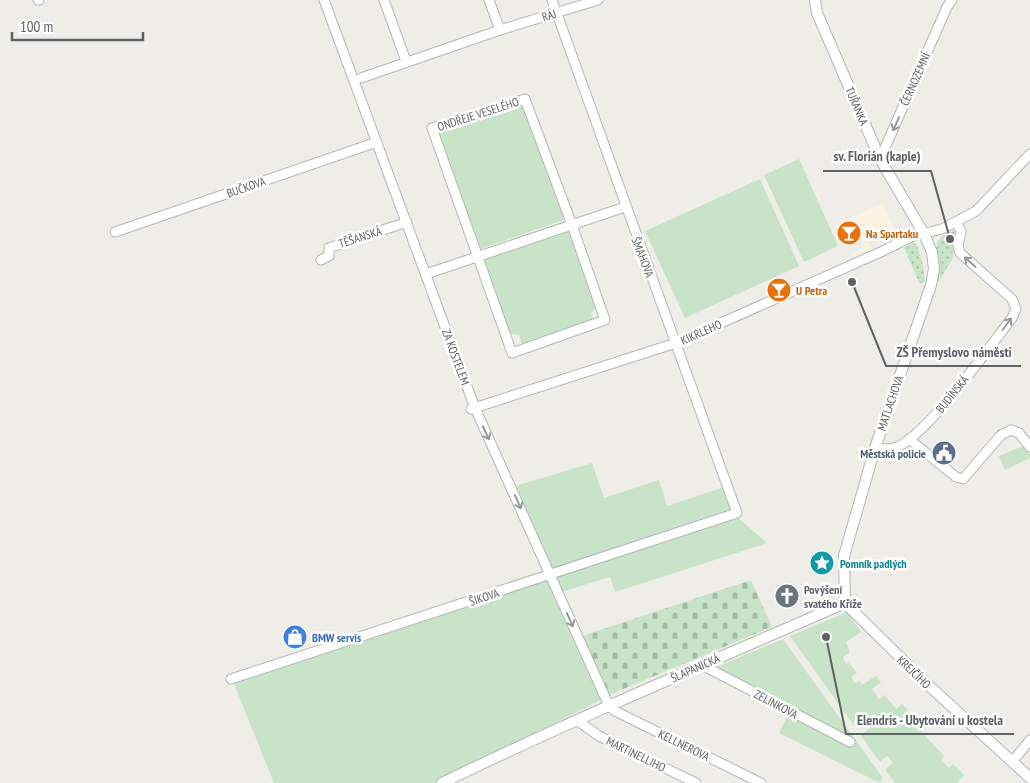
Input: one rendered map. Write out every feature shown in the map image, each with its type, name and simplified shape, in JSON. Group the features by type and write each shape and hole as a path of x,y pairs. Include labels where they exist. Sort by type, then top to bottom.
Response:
{"street":[{"name":"ZA KOSTELEM","path":"324,0 426,274 472,408 609,706"},
{"path":"384,0 406,61"},
{"path":"489,0 500,30"},
{"name":"ŠMAHOVA","path":"552,0 736,513"},
{"name":"RÁJ","path":"361,78 500,30 598,0"},
{"name":"TUŘANKA","path":"815,0 817,13 880,159 924,234"},
{"name":"ČERNOZEMNÍ","path":"880,159 947,7 952,0"},
{"name":"ONDŘEJE VESELÉHO","path":"525,99 572,225 605,320 512,353 432,128 525,99"},
{"name":"BUČKOVA","path":"115,232 377,142"},
{"name":"KIKRLEHO","path":"472,408 676,343 913,236 942,230 979,209 1030,154"},
{"path":"426,274 625,207"},
{"name":"TĚŠANSKÁ","path":"322,260 329,256 329,248 407,222"},
{"name":"BUDÍNSKÁ","path":"875,448 894,448 909,439 935,414 1012,318 1016,309 1012,300 960,253 958,246 961,231 956,222"},
{"name":"MATLACHOVA","path":"845,603 844,556 875,448 932,285 934,269 932,252 924,234"},
{"path":"909,439 956,477 963,479 1002,435 1011,430 1019,433 1030,447"},
{"name":"ŠIKOVA","path":"231,679 550,576 736,513"},
{"name":"ŠLAPANICKÁ","path":"442,783 533,739 845,603"},
{"name":"KREJČÍHO","path":"845,603 919,677 1030,778"},
{"name":"ZELINKOVA","path":"702,665 850,742"},
{"name":"KELLNEROVA","path":"609,706 615,712 761,783"},
{"name":"MARTINELLIHO","path":"578,721 599,736 696,783"},
{"path":"1012,762 1030,740"}],"shaded area":[{"path":"883,203 898,236 883,243 879,235 867,240 871,249 853,256 852,254 863,248 850,218"}],"green space":[{"path":"525,103 565,216 564,220 480,249 476,247 436,129"},
{"path":"799,159 838,246 804,262 764,175"},
{"path":"760,179 799,266 685,318 645,231"},
{"path":"571,230 597,304 591,314 595,324 523,348 519,335 507,333 481,260"},
{"path":"953,231 956,232 956,238 953,258 938,282 937,242 942,236"},
{"path":"916,243 924,271 925,281 920,284 904,248"},
{"path":"1023,446 1030,454 1030,458 1005,470 999,456"},
{"path":"592,463 604,498 659,480 667,506 724,487 736,516 767,543 615,592 610,577 561,592 605,698 435,783 274,783 233,681 545,578 509,488"},
{"path":"751,580 772,627 609,695 582,636"},
{"path":"847,612 861,632 846,642 850,653 843,657 846,664 849,663 857,673 852,676 854,683 860,681 862,685 876,676 881,682 872,689 879,699 885,695 896,709 902,704 908,710 903,715 944,756 941,760 949,768 953,764 964,775 957,783 895,783 885,770 893,763 887,756 880,762 861,736 870,728 861,717 853,722 855,727 790,636"},
{"path":"783,639 883,778 880,783 779,733 789,713 709,670"}],"place":[{"name":"Na Spartaku","path":"849,233"},
{"name":"sv. Florián (kaple)","path":"950,239"},
{"name":"ZŠ Přemyslovo náměstí","path":"852,282"},
{"name":"U Petra","path":"779,290"},
{"name":"Městská policie","path":"944,453"},
{"name":"Pomník padlých","path":"822,563"},
{"name":"Povýšení svatého Kříže","path":"787,596"},
{"name":"BMW servis","path":"295,637"},
{"name":"Elendris - Ubytování u kostela","path":"826,637"}]}
